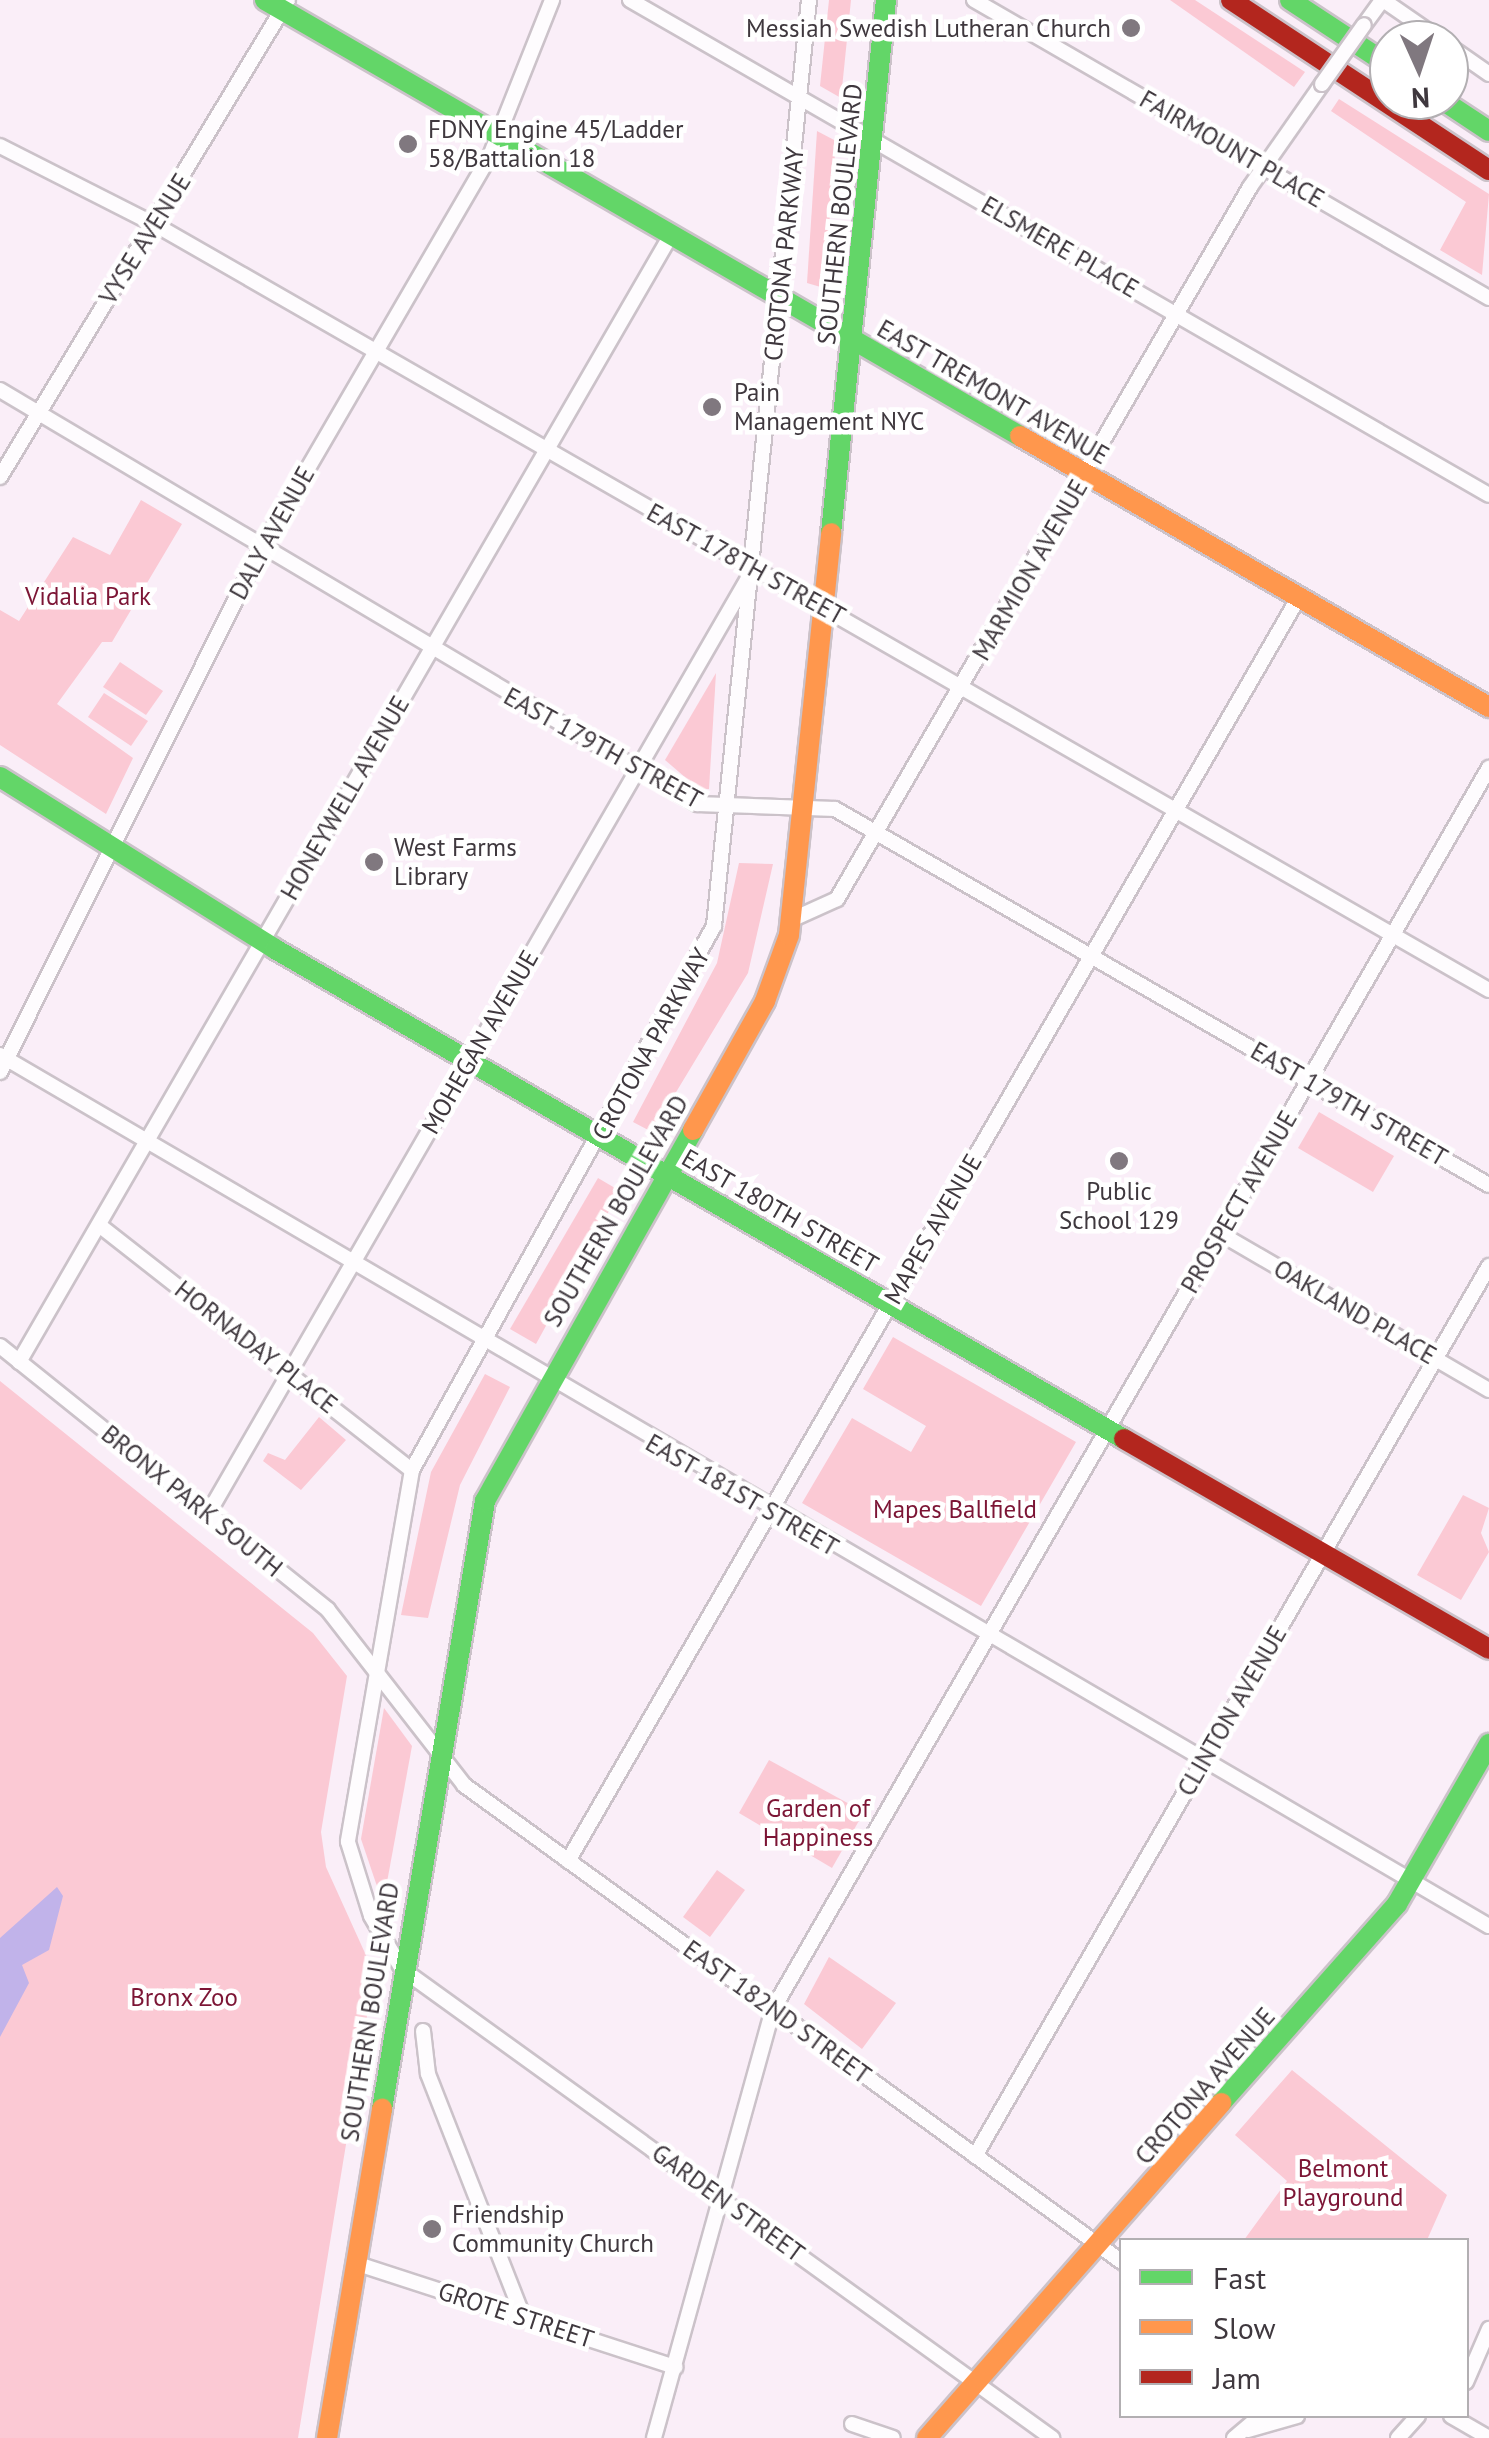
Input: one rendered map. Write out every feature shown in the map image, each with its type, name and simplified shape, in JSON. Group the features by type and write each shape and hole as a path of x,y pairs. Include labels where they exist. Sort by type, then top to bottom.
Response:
{"main road":[{"name":"SOUTHERN BOULEVARD","path":"327,2438 476,1530 546,1382 772,987 793,920 886,0"},
{"path":"1231,0 1489,170"},
{"path":"1290,0 1369,52"},
{"name":"EAST TREMONT AVENUE","path":"279,4 1489,707"},
{"name":"EAST 180TH STREET","path":"0,777 261,942 1489,1649"},
{"name":"CROTONA AVENUE","path":"927,2438 978,2385 1410,1880 1489,1744"}],"street":[{"name":"DALY AVENUE","path":"2,1062 261,549 499,135 552,0"},
{"name":"ELSMERE PLACE","path":"630,0 1489,495"},
{"name":"CROTONA PARKWAY","path":"402,1969 371,1916 348,1842 375,1666 412,1470 480,1339 600,1137 714,926 730,808 809,0"},
{"name":"FAIRMOUNT PLACE","path":"974,0 1489,298"},
{"name":"MARMION AVENUE","path":"793,920 833,904 1264,167 1383,0"},
{"path":"1383,0 1412,20"},
{"name":"VYSE AVENUE","path":"0,477 154,224 279,4"},
{"name":"EAST 178TH STREET","path":"0,146 154,224 1489,990"},
{"name":"HONEYWELL AVENUE","path":"20,1362 671,235"},
{"name":"EAST 179TH STREET","path":"0,390 430,651 697,804 835,810 1489,1186"},
{"name":"MOHEGAN AVENUE","path":"208,1514 753,570"},
{"name":"MAPES AVENUE","path":"568,1862 1299,598"},
{"name":"PROSPECT AVENUE","path":"773,2009 1489,768"},
{"name":"EAST 181ST STREET","path":"2,1062 480,1339 546,1382 1489,1926"},
{"name":"HORNADAY PLACE","path":"99,1224 412,1470"},
{"name":"OAKLAND PLACE","path":"1221,1234 1489,1390"},
{"name":"CLINTON AVENUE","path":"975,2156 1489,1266"},
{"name":"BRONX PARK SOUTH","path":"0,1346 328,1610 375,1666 437,1758"},
{"name":"EAST 182ND STREET","path":"437,1758 568,1862 1119,2260"},
{"name":"GARDEN STREET","path":"402,1969 1052,2438"},
{"path":"654,2438 773,2009"},
{"path":"423,2031 428,2074 523,2316"},
{"name":"GROTE STREET","path":"355,2264 676,2368"},
{"path":"1469,2375 1489,2328"},
{"path":"1248,2430 1258,2418"},
{"path":"1234,2438 1289,2418"},
{"path":"1398,2438 1416,2418"},
{"path":"1454,2418 1489,2438"},
{"path":"852,2424 893,2438"}],"green space":[{"path":"829,0 851,0 841,98 820,86"},
{"path":"1170,0 1195,0 1305,72 1294,87"},
{"path":"1339,99 1489,194 1482,275 1440,250 1466,202 1331,111"},
{"path":"817,131 836,141 824,288 807,283"},
{"name":"Vidalia Park","path":"141,500 182,524 112,642 102,642 57,704 133,758 106,814 0,745 0,610 19,621 73,537 110,555"},
{"path":"120,662 163,691 146,715 103,687"},
{"path":"716,673 709,789 700,790 665,760"},
{"path":"104,693 148,721 131,746 88,717"},
{"path":"739,863 773,864 748,973 652,1132 633,1122 717,963"},
{"path":"1319,1112 1394,1156 1373,1192 1298,1148"},
{"path":"598,1178 620,1191 536,1344 510,1329"},
{"name":"Mapes Ballfield","path":"893,1337 1076,1442 981,1606 802,1503 852,1418 911,1452 926,1426 863,1389"},
{"path":"485,1374 510,1387 460,1485 428,1618 401,1615 431,1472"},
{"name":"Bronx Zoo","path":"0,1381 313,1633 347,1676 321,1832 326,1867 374,1973 298,2438 0,2438"},
{"path":"319,1417 346,1440 301,1490 263,1461 268,1453 285,1460"},
{"path":"1463,1495 1489,1508 1481,1533 1489,1552 1461,1600 1417,1575"},
{"path":"384,1708 412,1746 383,1904 361,1839"},
{"name":"Garden of Happiness","path":"769,1760 864,1812 832,1868 739,1813"},
{"path":"717,1870 745,1890 710,1937 683,1917"},
{"path":"829,1957 896,2003 862,2049 804,2004"},
{"name":"Belmont Playground","path":"1292,2070 1447,2195 1428,2238 1245,2238 1287,2181 1235,2135"}],"shaded area":[{"path":"57,1887 63,1896 49,1950 22,1965 29,1983 0,2037 0,1938"}],"traffic: fast":[{"path":"265,0 1020,436"},
{"path":"831,533 886,0"},
{"path":"1290,0 1369,52"},
{"path":"1469,118 1489,131"},
{"path":"0,777 275,949 1124,1439"},
{"path":"382,2109 485,1501 693,1130"},
{"path":"1221,2103 1397,1904 1489,1744"}],"traffic: slow":[{"path":"1020,436 1489,707"},
{"path":"693,1130 765,1001 789,935 831,533"},
{"path":"927,2438 1221,2103"},
{"path":"327,2438 382,2109"}],"traffic: jam":[{"path":"1231,0 1489,170"},
{"path":"1124,1439 1489,1649"}],"place":[{"name":"Messiah Swedish Lutheran Church","path":"1131,28"},
{"name":"FDNY Engine 45/Ladder 58/Battalion 18","path":"408,144"},
{"name":"Pain Management NYC","path":"712,407"},
{"name":"West Farms Library","path":"374,862"},
{"name":"Public School 129","path":"1119,1161"},
{"name":"Friendship Community Church","path":"432,2229"}]}
